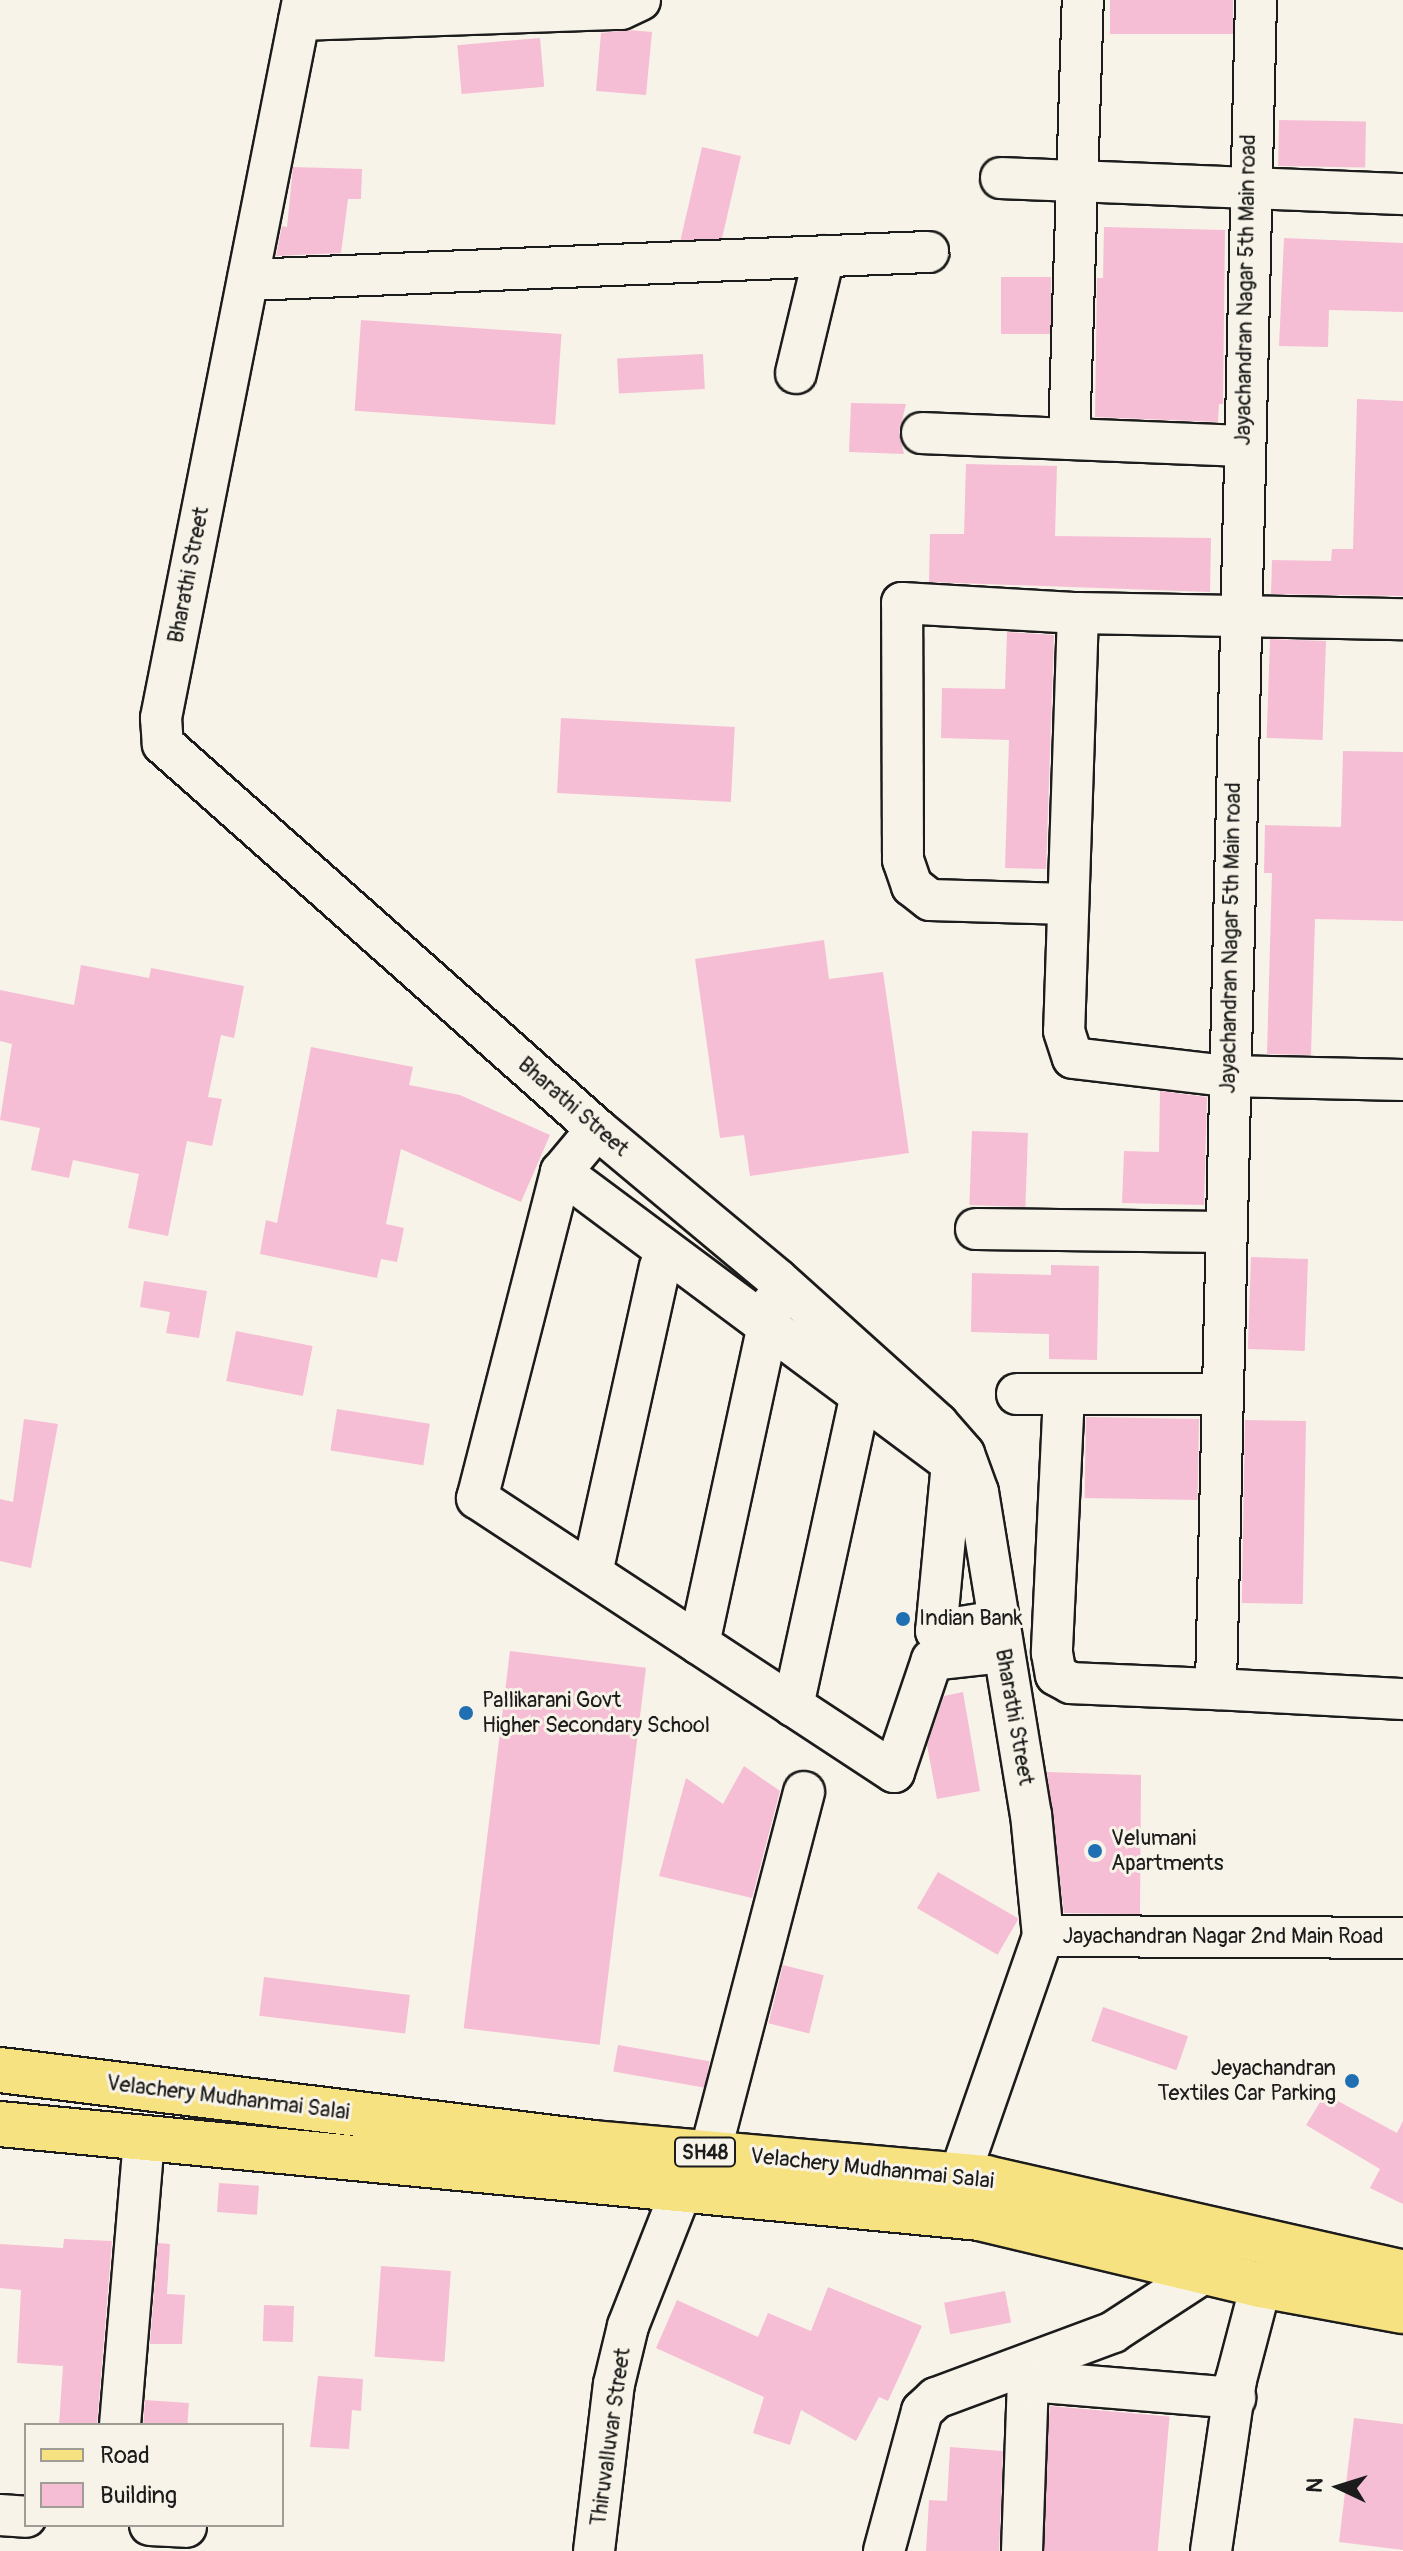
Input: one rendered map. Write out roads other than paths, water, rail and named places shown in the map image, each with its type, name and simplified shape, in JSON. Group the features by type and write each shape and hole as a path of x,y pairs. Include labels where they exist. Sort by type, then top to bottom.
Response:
{"main road":[{"name":"Velachery Mudhanmai Salai","path":"0,2070 710,2153 1403,2273"},
{"name":"Velachery Mudhanmai Salai","path":"0,2124 682,2189 957,2195 1205,2272 1403,2311"}],"street":[{"path":"301,10 621,9 640,0"},
{"path":"1069,439 1080,181 1083,0"},
{"name":"Jayachandran Nagar 5th Main road","path":"1216,1689 1248,187 1256,0"},
{"name":"Bharathi Street","path":"301,10 161,718 163,744 597,1129 777,1279 938,1424 964,1454 978,1492 1031,1814 1043,1936 957,2195"},
{"path":"1001,178 1403,194"},
{"path":"248,280 928,252"},
{"path":"796,373 824,256"},
{"path":"922,433 1242,446"},
{"path":"1068,904 930,900 912,886 903,860 902,603 1078,613 1403,619"},
{"path":"1078,613 1064,1031 1073,1058 1227,1076 1403,1080"},
{"path":"561,1172 952,1463 934,1646 894,1772 477,1498 561,1172 597,1129"},
{"path":"976,1229 1225,1232"},
{"path":"592,1573 660,1266"},
{"path":"699,1644 777,1279"},
{"path":"1017,1394 1221,1394"},
{"path":"1064,1394 1052,1653 1056,1675 1071,1683 1403,1699"},
{"path":"793,1706 861,1395"},
{"path":"934,1646 1000,1636"},
{"path":"710,2153 804,1792"},
{"name":"Jayachandran Nagar 2nd Main Road","path":"1043,1936 1403,1938"},
{"path":"120,2423 144,2138"},
{"name":"Thiruvalluvar Street","path":"594,2551 614,2384 628,2326 682,2189"},
{"path":"884,2551 922,2411 936,2398 1113,2332 1205,2272"},
{"path":"1211,2551 1235,2398 1261,2285"},
{"path":"901,2551 942,2424 1028,2381 1235,2398"},
{"path":"1022,2551 1028,2381"},
{"path":"0,2515 24,2517"}],"place":[{"name":"Indian Bank","path":"903,1619"},
{"name":"Pallikarani Govt Higher Secondary School","path":"466,1713"},
{"name":"Velumani Apartments","path":"1095,1851"},
{"name":"Jeyachandran Textiles Car Parking","path":"1352,2081"}]}
